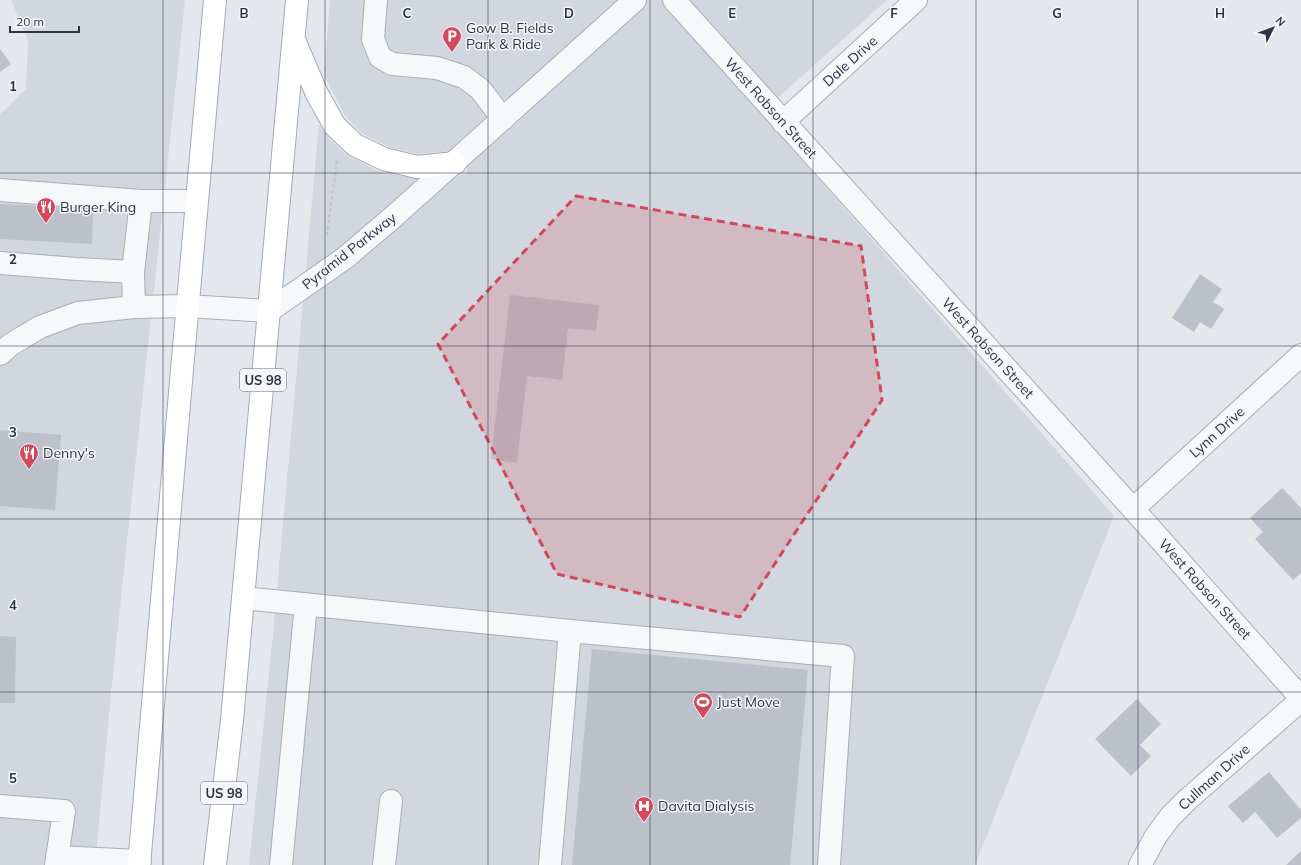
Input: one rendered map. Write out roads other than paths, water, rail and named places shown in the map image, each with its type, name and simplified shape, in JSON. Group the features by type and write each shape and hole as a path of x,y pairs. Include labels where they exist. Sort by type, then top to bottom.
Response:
{"main road":[{"path":"140,863 196,201 215,0"},
{"name":"US 98","path":"215,865 232,720 297,0"},
{"path":"294,40 317,94 335,126 355,145 384,159 417,167 455,163"}],"street":[{"path":"376,0 373,39 380,57 392,64 437,68 464,77 480,89 503,119"},
{"name":"Pyramid Parkway","path":"269,311 345,258 455,163 635,0"},
{"name":"West Robson Street","path":"674,0 1133,509 1301,699"},
{"name":"Dale Drive","path":"783,122 916,0"},
{"path":"0,190 141,200 196,201"},
{"path":"134,306 133,272 141,200"},
{"path":"0,263 133,272"},
{"path":"0,354 10,345 40,327 78,313 134,306 187,306 269,311"},
{"name":"Lynn Drive","path":"1133,509 1301,355"},
{"path":"243,598 570,631 843,656 829,865"},
{"path":"281,865 306,604"},
{"path":"550,865 570,631"},
{"name":"Cullman Drive","path":"1140,865 1156,836 1170,817 1187,800 1301,699"},
{"path":"384,865 390,801"},
{"path":"0,806 64,811 57,861 140,863"}],"place":[{"name":"Gow B. Fields Park & Ride","path":"452,53"},
{"name":"Burger King","path":"46,224"},
{"name":"Denny's","path":"29,470"},
{"name":"Just Move","path":"703,719"},
{"name":"Davita Dialysis","path":"644,823"}]}
